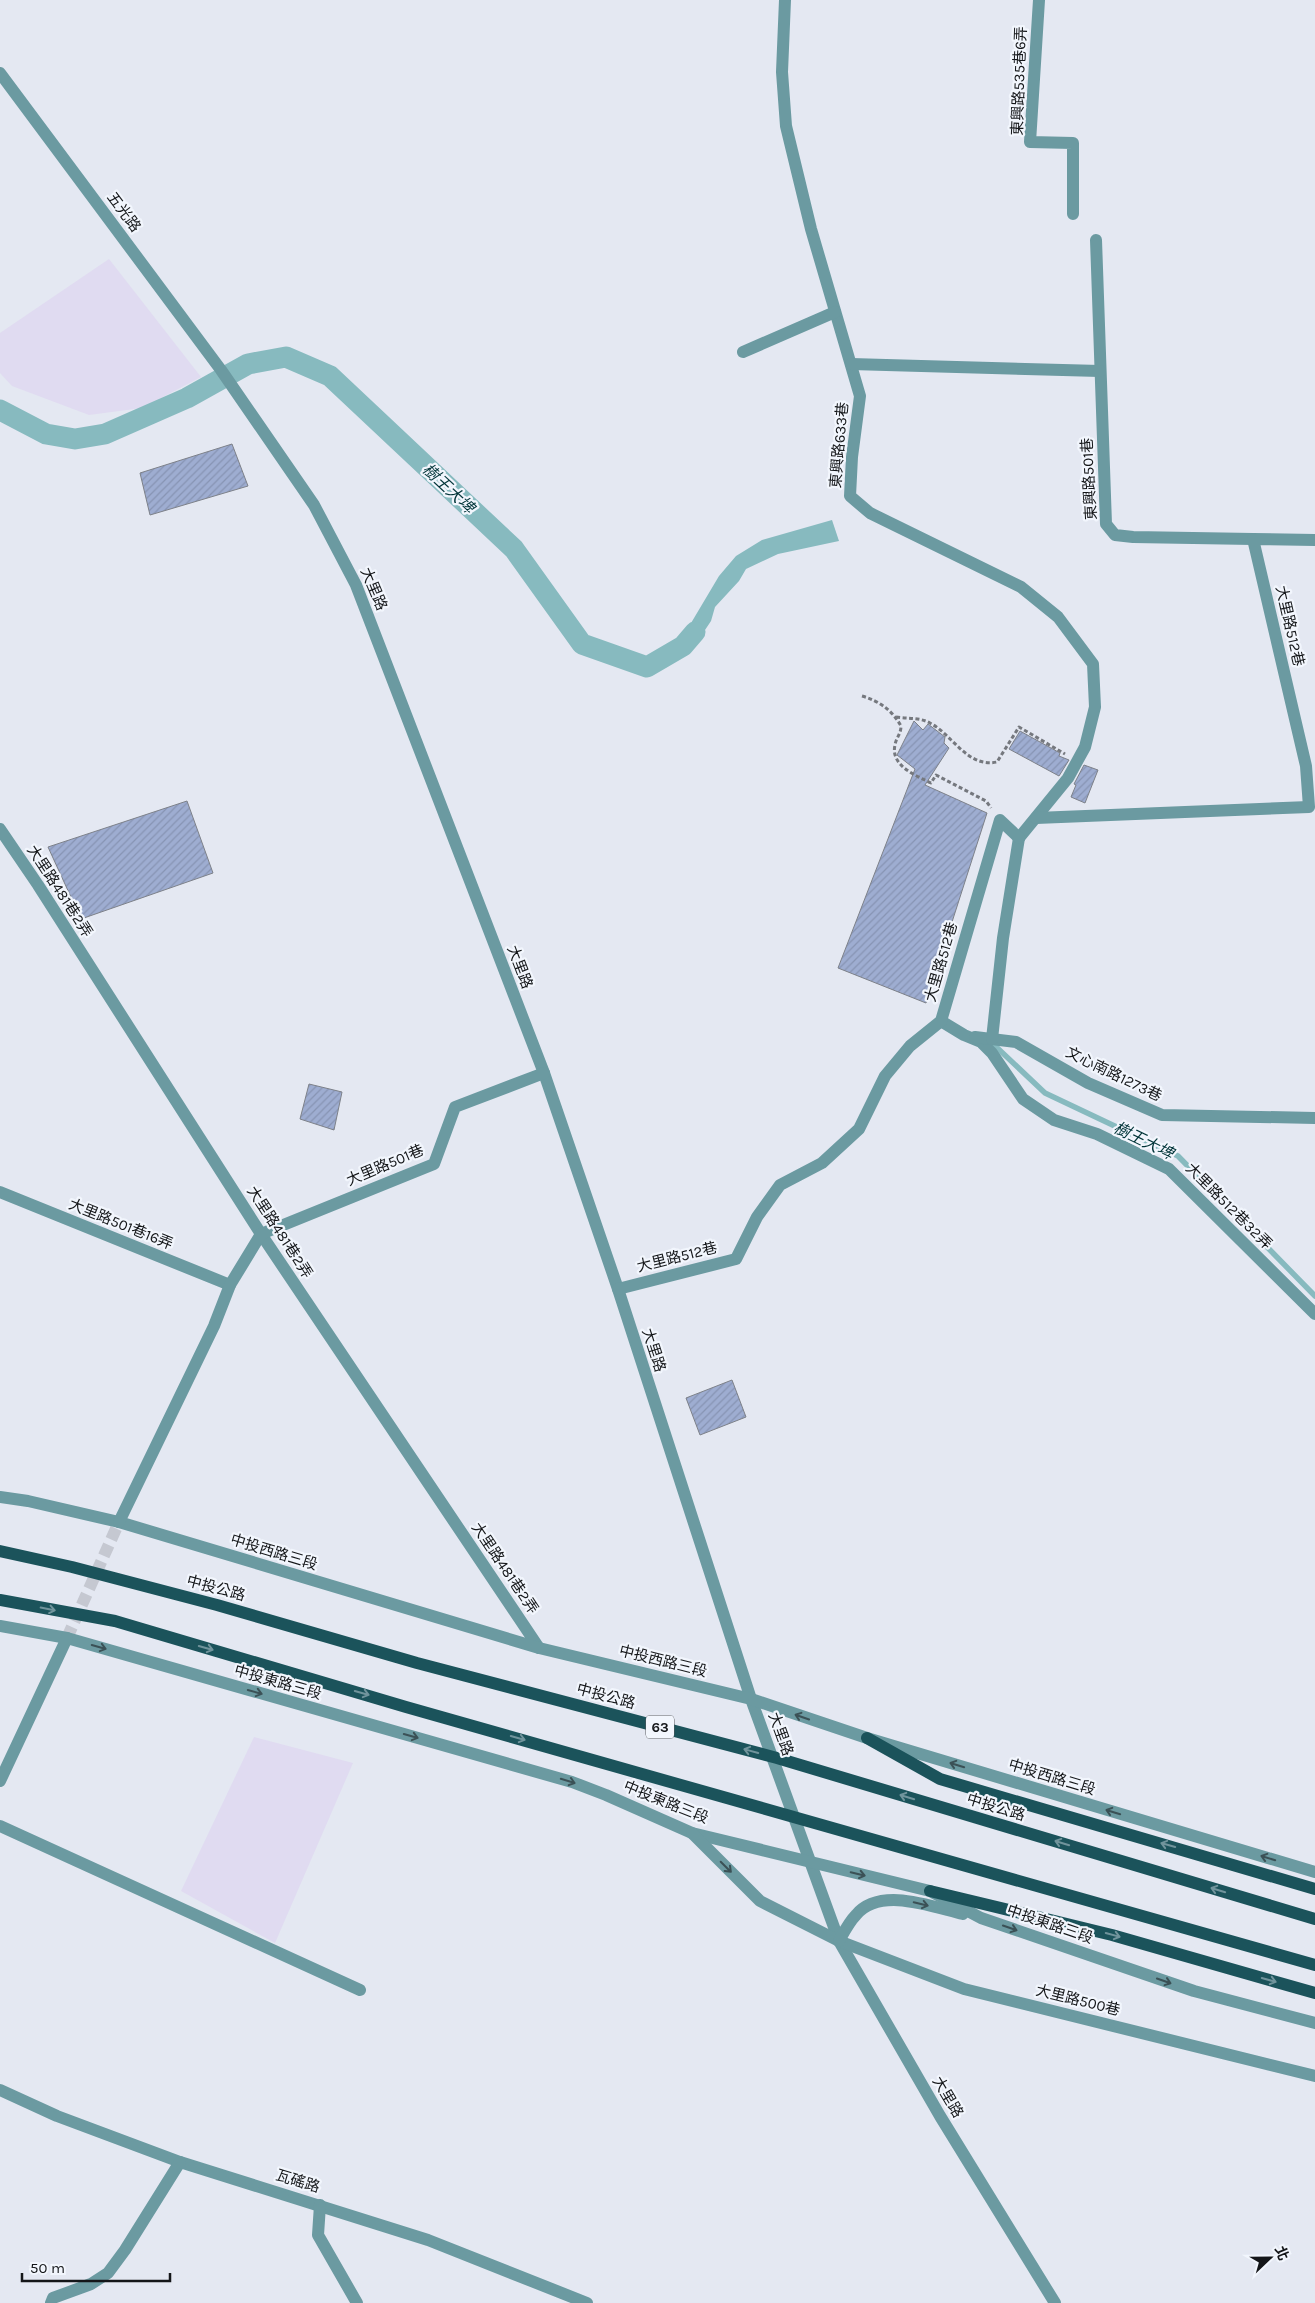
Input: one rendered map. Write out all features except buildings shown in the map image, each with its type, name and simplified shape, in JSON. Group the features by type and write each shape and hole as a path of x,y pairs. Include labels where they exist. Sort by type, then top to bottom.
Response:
{"main road":[{"name":"中投公路","path":"0,1552 72,1567 217,1604 417,1663 777,1758 1315,1919"},
{"path":"0,1600 115,1621 426,1712 1315,1965"},
{"path":"867,1738 940,1779 1315,1889"},
{"path":"930,1891 1112,1934 1315,1992"}],"street":[{"name":"東興路633巷","path":"785,0 782,72 786,126 811,229 860,396 852,458 850,496 870,513 1021,587 1058,617 1093,664 1095,707 1085,747 1068,778 1019,838"},
{"name":"東興路535巷6弄","path":"1039,0 1030,142 1074,143 1073,214"},
{"name":"五光路","path":"0,73 222,370 240,397"},
{"name":"東興路501巷","path":"1096,240 1106,524 1115,534 1133,537 1253,539"},
{"path":"743,352 835,312"},
{"path":"851,364 1100,371"},
{"name":"大里路","path":"240,397 314,505 356,585 544,1073 618,1289 751,1699 839,1941 940,2116 1055,2303"},
{"path":"1253,539 1315,540"},
{"name":"大里路512巷","path":"1036,818 1309,807 1306,766 1253,539"},
{"path":"992,1039 1003,938 1019,838 1000,820"},
{"name":"大里路512巷","path":"618,1289 736,1259 757,1217 780,1185 822,1163 859,1129 885,1076 910,1046 941,1020 1000,820"},
{"name":"大里路481巷2弄","path":"0,829 261,1234 539,1648"},
{"name":"大里路512巷32弄","path":"941,1020 982,1042 992,1053 1023,1099 1054,1120 1097,1134 1169,1169 1315,1314"},
{"name":"文心南路1273巷","path":"966,1035 1016,1042 1088,1083 1162,1115 1315,1118"},
{"name":"大里路501巷","path":"261,1234 434,1164 455,1107 544,1073"},
{"name":"大里路501巷16弄","path":"0,1192 230,1285"},
{"path":"120,1522 214,1326 230,1285 261,1234"},
{"name":"中投西路三段","path":"0,1497 28,1501 120,1522 539,1648 751,1699 867,1738 1315,1872"},
{"name":"中投東路三段","path":"0,1626 67,1638 572,1782 692,1832 810,1863 930,1891 981,1918 1194,1991 1315,2023"},
{"path":"0,1782 67,1638"},
{"path":"0,1826 360,1990"},
{"name":"大里路500巷","path":"692,1832 760,1901 839,1941 964,1989 1315,2076"},
{"path":"839,1941 857,1913 876,1900 911,1901 981,1918"},
{"name":"瓦磘路","path":"0,2090 57,2116 180,2162 428,2240 587,2303"},
{"path":"51,2303 53,2298 91,2284 108,2273 126,2250 180,2162"},
{"path":"320,2205 318,2235 357,2303"}],"path":[{"path":"862,696 875,700 896,717 901,726 901,732 895,745 895,754 899,763 931,783 936,775 986,801 1000,820"},
{"path":"896,717 921,718 942,730 950,740 970,757 986,764 997,762 1019,726 1057,748 1076,763"}],"shaded area":[{"path":"109,259 201,377 142,408 89,415 12,386 0,373 0,333"},
{"path":"254,1737 353,1763 275,1943 181,1891"}],"water":[{"path":"832,520 839,541 778,554 746,569 739,581 715,607 711,621 693,648 690,651 675,650 719,576 736,556 762,540"}],"waterway":[{"name":"樹王大埤","path":"0,410 46,434 75,439 105,434 187,398 248,364 286,357 330,376 514,549 582,644 647,667 683,646 695,632"},
{"name":"樹王大埤","path":"991,1042 1045,1093 1178,1156 1315,1296"}],"tunnel":[{"path":"67,1638 119,1522"}]}
